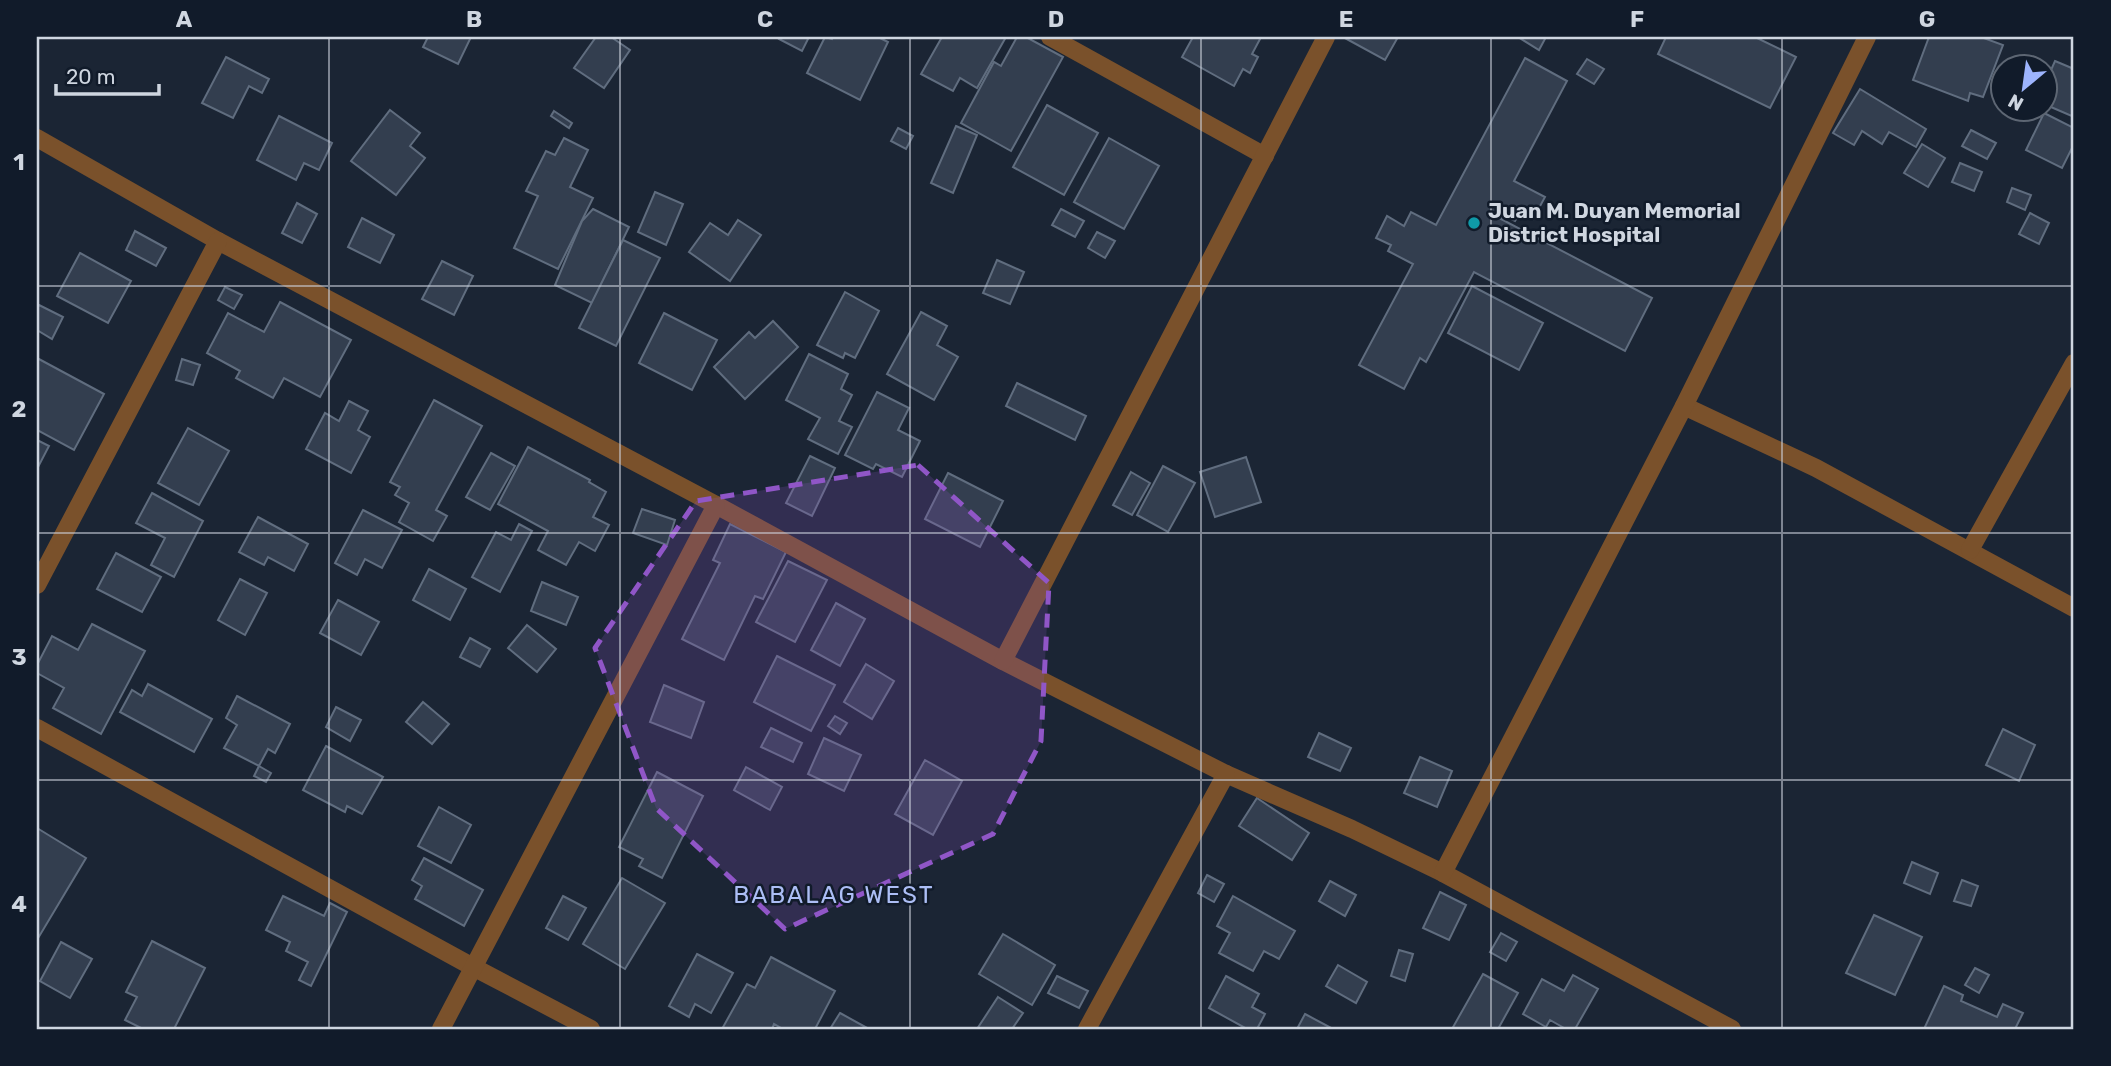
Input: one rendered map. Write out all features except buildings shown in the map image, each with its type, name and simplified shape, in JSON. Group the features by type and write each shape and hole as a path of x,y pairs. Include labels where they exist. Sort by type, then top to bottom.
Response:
{"street":[{"path":"1050,37 1265,156"},
{"path":"1003,662 1325,37"},
{"path":"1443,873 1684,406 1867,37"},
{"path":"37,138 218,242 716,505 1003,662 1226,774 1352,829 1443,873 1732,1029"},
{"path":"37,585 218,242"},
{"path":"1970,551 2074,363"},
{"path":"1684,406 1816,468 2074,608"},
{"path":"441,1029 716,505"},
{"path":"37,728 591,1029"},
{"path":"1087,1029 1226,774"}],"highlighted area":[{"path":"918,465 1049,583 1041,741 993,834 785,929 656,808 595,648 696,501"}],"place":[{"name":"Juan M. Duyan Memorial District Hospital","path":"1474,223"}],"district":[{"name":"BABALAG WEST","path":"834,895"}]}
